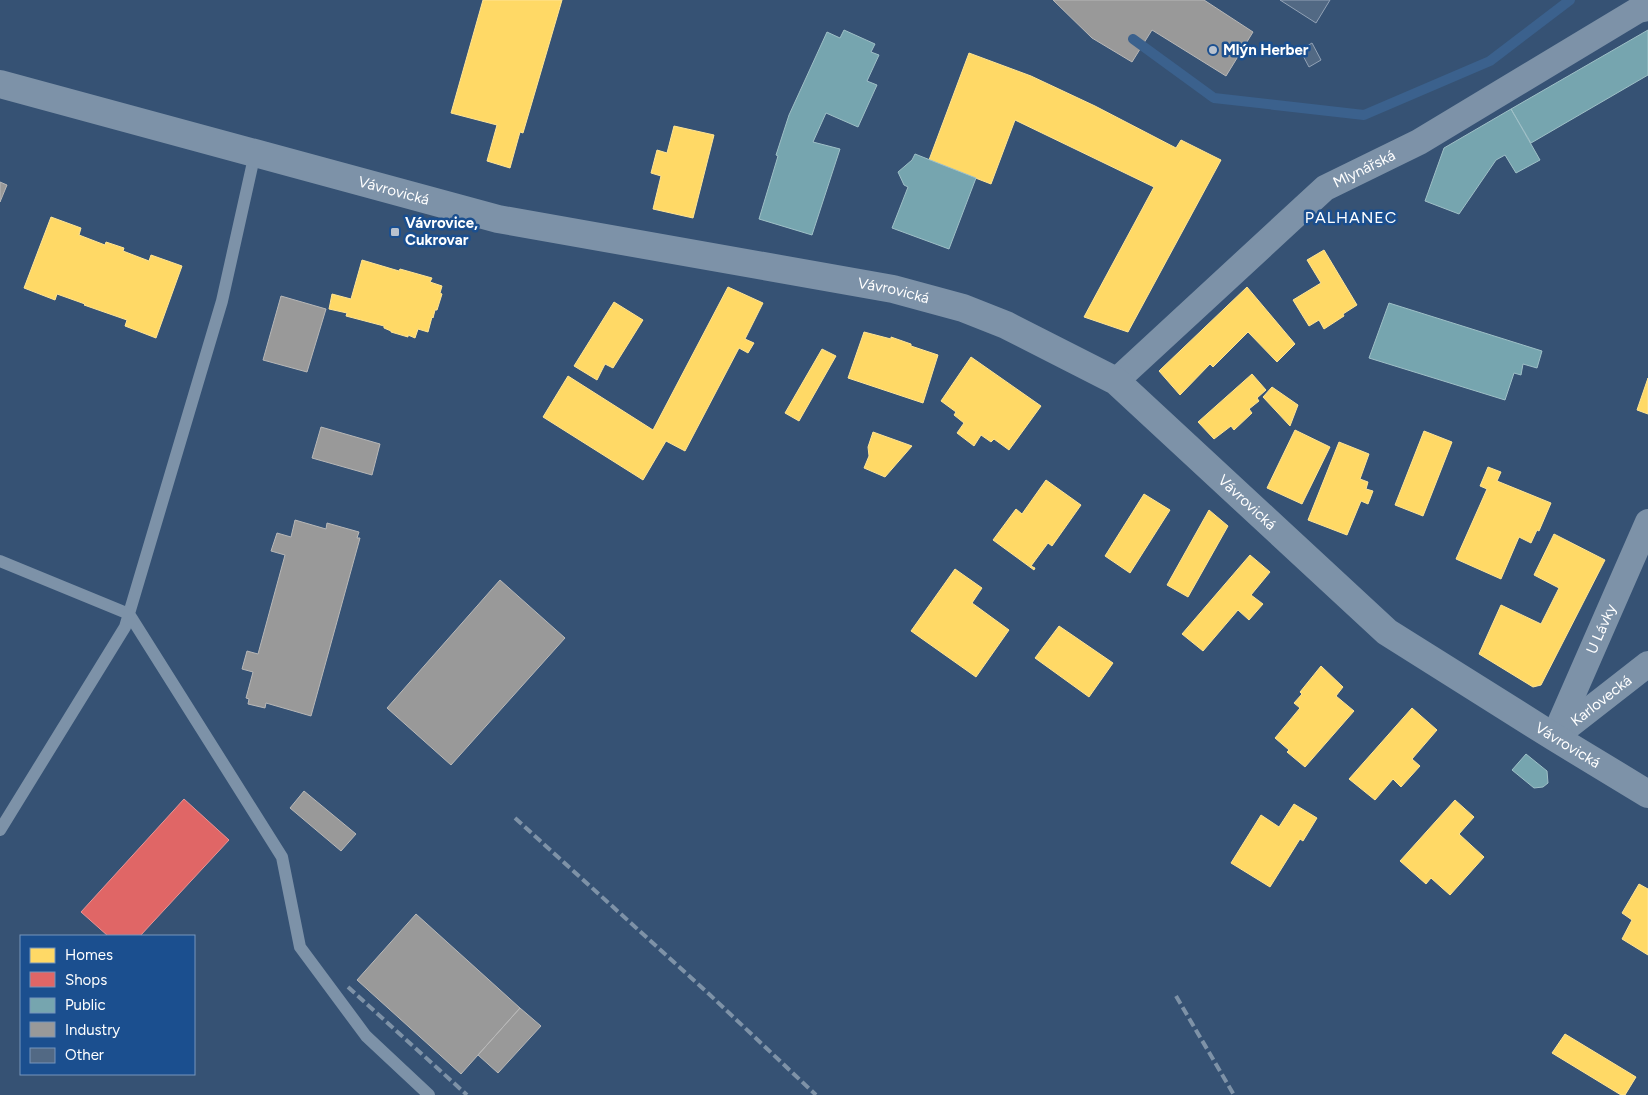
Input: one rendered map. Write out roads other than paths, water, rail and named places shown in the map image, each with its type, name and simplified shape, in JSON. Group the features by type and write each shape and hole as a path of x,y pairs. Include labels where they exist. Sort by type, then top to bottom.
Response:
{"street":[{"name":"Mlynářská","path":"1116,382 1326,188 1419,142 1638,10 1648,8"},
{"name":"Vávrovická","path":"0,84 498,219 893,289 963,308 1006,325 1116,382 1387,632 1648,794"},
{"name":"U Lávky","path":"1554,737 1648,522"},
{"name":"Karlovecká","path":"1554,737 1648,664"}],"lane":[{"path":"0,830 125,627 222,301 255,153"},
{"path":"0,561 129,614 282,857 300,947 366,1036 429,1095"}],"waterway":[{"path":"1133,39 1214,98 1364,115 1490,61 1570,0"}],"railway":[{"path":"515,818 709,994 816,1095"},
{"path":"348,987 467,1095"},
{"path":"1176,996 1234,1095"}],"place":[{"name":"Mlýn Herber","path":"1213,50"},
{"name":"Vávrovice, Cukrovar","path":"395,232"}],"district":[{"name":"PALHANEC","path":"1351,217"}]}
